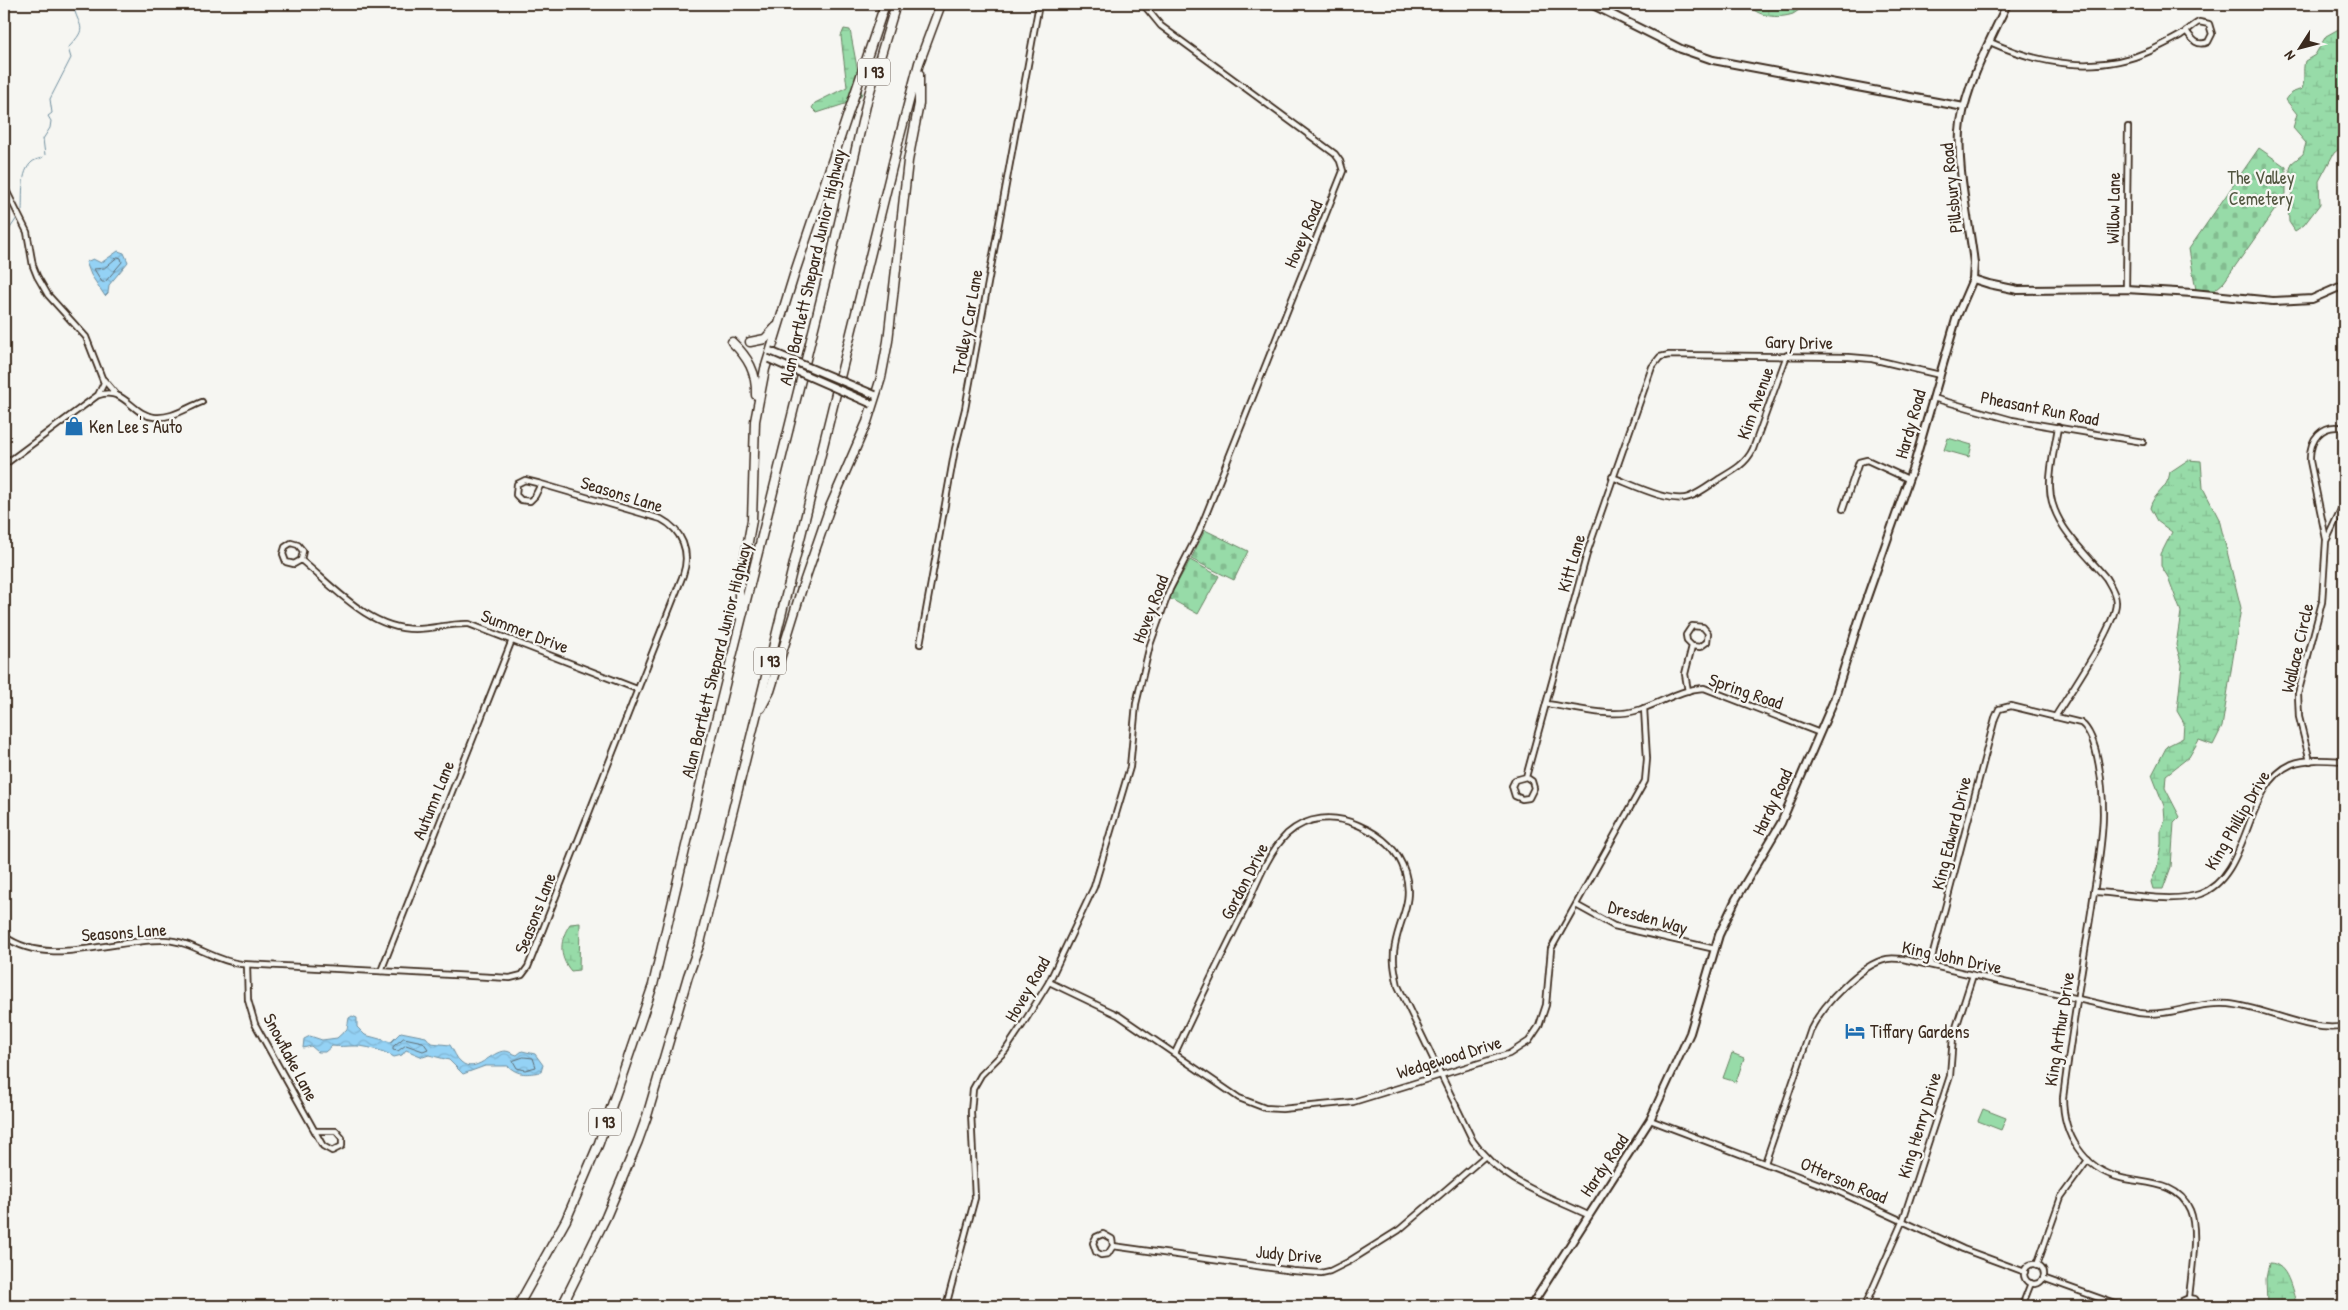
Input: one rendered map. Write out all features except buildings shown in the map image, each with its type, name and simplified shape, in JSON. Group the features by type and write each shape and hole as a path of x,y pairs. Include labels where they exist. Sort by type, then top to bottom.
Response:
{"highway":[{"path":"757,409 769,355 885,4"},
{"name":"Alan Bartlett Shepard Junior Highway","path":"518,1306 566,1220 598,1144 653,986 826,279 866,101 896,4"},
{"name":"I 93","path":"562,1306 613,1200 647,1116 688,976 700,943 898,142 920,63 941,4"},
{"path":"758,714 769,696 802,588 830,507 867,422 875,395 888,341 908,161 919,104 920,63"},
{"path":"750,342 765,339 780,321"},
{"path":"732,342 743,353 754,374 757,409 752,520 739,591 740,625"}],"street":[{"name":"Trolley Car Lane","path":"920,644 955,449 970,386 1038,4"},
{"name":"Hovey Road","path":"946,1306 975,1198 971,1112 973,1088 981,1074 1012,1042 1049,982 1089,900 1110,840 1130,767 1138,694 1156,625 1170,589 1199,532 1343,171 1340,161 1335,154 1161,26 1143,4"},
{"path":"1591,4 1681,48 1713,60 1964,107"},
{"name":"Pillsbury Road","path":"1973,278 1974,263 1960,140 1964,107 2007,4"},
{"path":"1990,42 2053,63 2097,64 2148,52 2186,31 2197,22 2209,24 2212,34 2208,42 2201,44 2194,42 2186,31"},
{"name":"Willow Lane","path":"2126,289 2128,127"},
{"path":"4,186 27,232 33,266 37,276 48,295 86,337 103,379 115,394 145,414 156,417 169,416 202,402"},
{"path":"1973,278 1989,284 2018,290 2126,289 2295,302 2312,299 2344,285"},
{"name":"Hardy Road","path":"1531,1306 1650,1120 1690,1032 1715,949 1736,899 1781,823 1840,684 1860,617 1908,480 1957,316 1973,278"},
{"path":"769,355 875,395"},
{"path":"769,355 872,404"},
{"name":"Gary Drive","path":"1657,361 1660,357 1670,355 1787,355 1872,359 1940,375"},
{"name":"Kim Avenue","path":"1612,477 1665,497 1684,498 1699,492 1736,469 1748,459 1754,449 1787,355"},
{"name":"Kitt Lane","path":"1526,777 1588,550 1652,367 1657,361"},
{"path":"4,465 98,395 103,385 103,379"},
{"path":"98,395 115,394"},
{"name":"Pheasant Run Road","path":"1933,398 2012,420 2143,442"},
{"path":"2055,717 2111,624 2116,603 2112,587 2063,526 2054,510 2050,489 2058,427"},
{"name":"Wallace Circle","path":"2310,761 2299,717 2298,694 2322,602 2326,541 2310,461 2310,450 2314,439 2322,431 2332,427 2344,428"},
{"path":"1843,510 1860,462 1863,460 1867,460 1908,480"},
{"name":"Seasons Lane","path":"4,936 23,948 45,952 167,940 189,945 220,960 247,965 510,978 519,977 525,972 685,570 686,555 682,540 674,528 661,519 541,484 527,480 520,481 516,486 516,495 521,500 530,501 541,484"},
{"name":"Wallace Circle","path":"2326,541 2344,503"},
{"name":"Summer Drive","path":"291,543 298,544 303,551 302,560 294,564 286,562 283,554 285,546 291,543"},
{"name":"Summer Drive","path":"302,560 376,620 392,626 414,629 469,624 637,689"},
{"path":"1692,626 1700,626 1707,631 1707,640 1702,646 1692,646 1687,641 1686,633 1692,626"},
{"name":"Autumn Lane","path":"381,971 512,640"},
{"path":"1688,691 1685,674 1692,646"},
{"name":"Spring Road","path":"1546,704 1613,713 1630,712 1698,688 1710,690 1820,732"},
{"name":"King Arthur Drive","path":"1999,709 2011,706 2081,723 2089,731 2093,741 2101,780 2103,813 2094,892 2064,1086 2063,1109 2072,1141 2088,1160 2104,1171 2120,1178 2165,1186 2183,1199 2190,1210 2193,1226 2189,1298"},
{"name":"Wedgewood Drive","path":"1049,982 1118,1015 1239,1098 1257,1106 1273,1109 1353,1102 1509,1054 1519,1049 1535,1034 1544,1016 1551,949 1644,781 1647,758 1644,708"},
{"name":"King Edward Drive","path":"1930,965 1995,718 1999,709"},
{"name":"King Phillip Drive","path":"2094,892 2184,897 2200,894 2210,888 2226,873 2259,802 2274,778 2291,764 2310,761 2344,761"},
{"name":"Kitt Lane","path":"1526,777 1532,781 1534,788 1532,795 1522,799 1515,796 1512,786 1518,778 1526,777"},
{"name":"Gordon Drive","path":"1175,1053 1280,842 1296,828 1317,819 1339,819 1360,826 1379,837 1395,852 1405,872 1408,900 1395,942 1394,970 1402,996 1473,1141 1484,1157 1510,1178 1588,1215"},
{"name":"Dresden Way","path":"1576,905 1614,926 1715,949"},
{"name":"King John Drive","path":"1765,1163 1811,1030 1825,1006 1867,969 1881,961 1892,958 2139,1013 2156,1015 2211,1004 2227,1003 2255,1008 2322,1027 2344,1026"},
{"name":"Snowflake Lane","path":"247,965 247,993 252,1018 315,1131 327,1150 336,1151 342,1146 342,1136 336,1131 315,1131"},
{"name":"King Henry Drive","path":"1864,1306 1903,1220 1950,1076 1953,1037 1973,975"},
{"name":"Otterson Road","path":"1650,1120 1765,1163 1903,1220 1969,1251 2025,1272"},
{"name":"Judy Drive","path":"1113,1246 1293,1271 1311,1273 1330,1271 1399,1230 1484,1157"},
{"path":"2037,1265 2061,1197 2088,1160"},
{"name":"Judy Drive","path":"1103,1234 1112,1239 1113,1246 1108,1254 1101,1255 1096,1252 1093,1243 1096,1237 1103,1234"},
{"path":"2037,1265 2043,1270 2043,1278 2038,1283 2031,1283 2026,1278 2025,1272 2028,1266 2037,1265"},
{"path":"2043,1278 2121,1306"},
{"path":"2022,1306 2031,1283"},
{"path":"2179,1306 2182,1301 2189,1298 2194,1299 2199,1306"},
{"path":"2339,1306 2344,1303"}],"green space":[{"path":"1748,4 1806,4 1793,14 1787,16 1768,16 1757,12"},
{"path":"2344,26 2344,145 2334,153 2319,181 2320,204 2304,225 2295,231 2289,222 2288,202 2292,194 2290,169 2292,163 2303,154 2306,143 2293,128 2297,114 2286,100 2291,93 2302,89 2305,61 2315,55 2326,36"},
{"path":"844,29 850,30 862,94 857,100 817,113 812,108 815,103 847,87 841,36"},
{"name":"The Valley Cemetery","path":"2259,148 2286,167 2286,194 2224,282 2215,290 2196,290 2189,249"},
{"path":"1948,438 1972,445 1969,457 1944,450"},
{"path":"2188,460 2201,461 2203,488 2219,519 2241,608 2222,727 2213,745 2199,740 2189,757 2166,775 2165,788 2180,817 2174,823 2171,867 2163,889 2153,889 2151,882 2157,868 2161,844 2161,829 2165,821 2164,806 2152,775 2167,746 2183,738 2184,723 2177,711 2182,665 2176,645 2181,612 2168,577 2161,566 2161,554 2172,532 2157,521 2150,508 2169,478 2170,472"},
{"path":"1205,530 1248,551 1234,580 1191,559"},
{"path":"1190,560 1219,576 1198,614 1169,598"},
{"path":"580,923 579,970 571,971 562,953 562,942 570,924"},
{"path":"1732,1053 1744,1058 1736,1082 1723,1078"},
{"path":"1983,1109 2006,1118 2001,1130 1978,1121"},
{"path":"2269,1263 2276,1264 2285,1273 2297,1304 2267,1305 2266,1279"}],"water":[{"path":"118,251 124,253 128,262 109,285 108,293 105,296 91,275 86,262 93,259 101,263"},
{"path":"352,1016 357,1018 357,1027 365,1035 391,1042 401,1032 426,1037 431,1043 450,1045 459,1060 467,1065 478,1064 500,1052 508,1051 517,1055 522,1051 535,1054 543,1065 541,1072 523,1074 508,1066 485,1066 463,1074 449,1060 429,1055 423,1057 406,1050 402,1055 394,1057 362,1046 332,1046 325,1052 318,1052 311,1046 303,1048 304,1039 310,1036 322,1040 337,1038 347,1029 349,1018"}],"waterway":[{"path":"22,210 23,184 28,166 45,155 43,139 50,128 51,121 48,116 52,113 50,99 71,58 68,48 81,31 73,4"},
{"path":"4,237 17,218"}],"place":[{"name":"Ken Lee's Auto","path":"74,426"},
{"name":"Tiffary Gardens","path":"1855,1031"}]}
